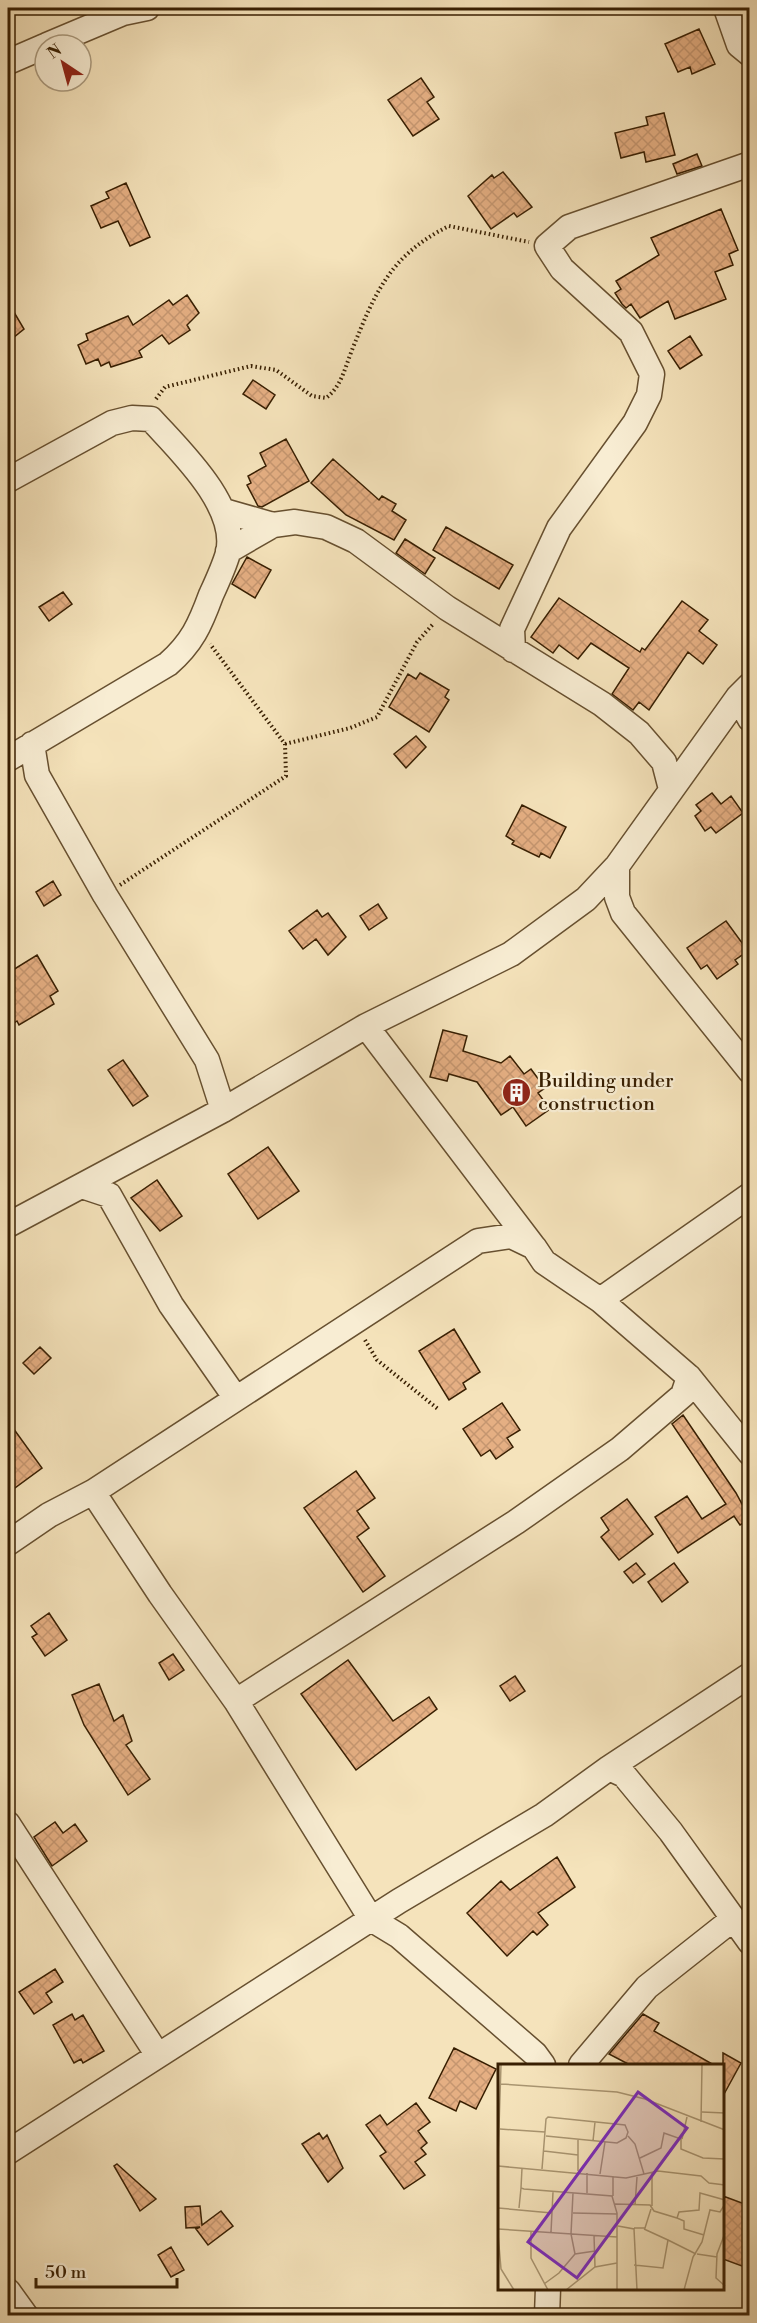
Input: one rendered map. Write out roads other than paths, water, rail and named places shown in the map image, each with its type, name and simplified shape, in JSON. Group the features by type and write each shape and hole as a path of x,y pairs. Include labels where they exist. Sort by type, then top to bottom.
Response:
{"street":[{"path":"75,33 123,13 147,8"},
{"path":"726,8 739,45 750,54"},
{"path":"8,62 33,51"},
{"path":"513,650 512,629 559,528 635,423 649,395 652,374 631,332 562,269 547,246 569,227 750,164"},
{"path":"8,480 112,423 132,418 151,419 200,474 224,511 228,551 200,625 187,648 168,664 8,759 37,775"},
{"path":"224,511 273,525"},
{"path":"228,551 273,525 295,522 326,527 356,541 447,608 602,704 639,734 664,762 671,789"},
{"path":"8,1225 223,1110 366,1026 511,954 586,899 617,866 744,691"},
{"path":"744,691 750,719"},
{"path":"32,744 37,775 105,895 207,1060 223,1110"},
{"path":"617,866 618,897 623,913 750,1071"},
{"path":"586,899 623,913"},
{"path":"366,1026 544,1262 600,1300 689,1377 750,1453"},
{"path":"82,1186 109,1196 171,1305 235,1397"},
{"path":"600,1300 750,1195"},
{"path":"8,1543 49,1515 93,1492 235,1397 478,1241 511,1236 534,1247"},
{"path":"236,1701 516,1522 620,1449 683,1395 689,1377"},
{"path":"93,1492 160,1594 236,1701 371,1919 399,1936 535,2054 542,2064"},
{"path":"8,2152 157,2054 399,1901 544,1815 609,1768 750,1675"},
{"path":"609,1768 624,1775 671,1832 750,1942"},
{"path":"8,1824 15,1850 157,2054"},
{"path":"399,1901 399,1936"},
{"path":"582,2064 647,1987 733,1919"},
{"path":"547,2316 548,2290"},
{"path":"8,2291 26,2316"}],"place":[{"name":"Building under construction","path":"517,1092"}]}
